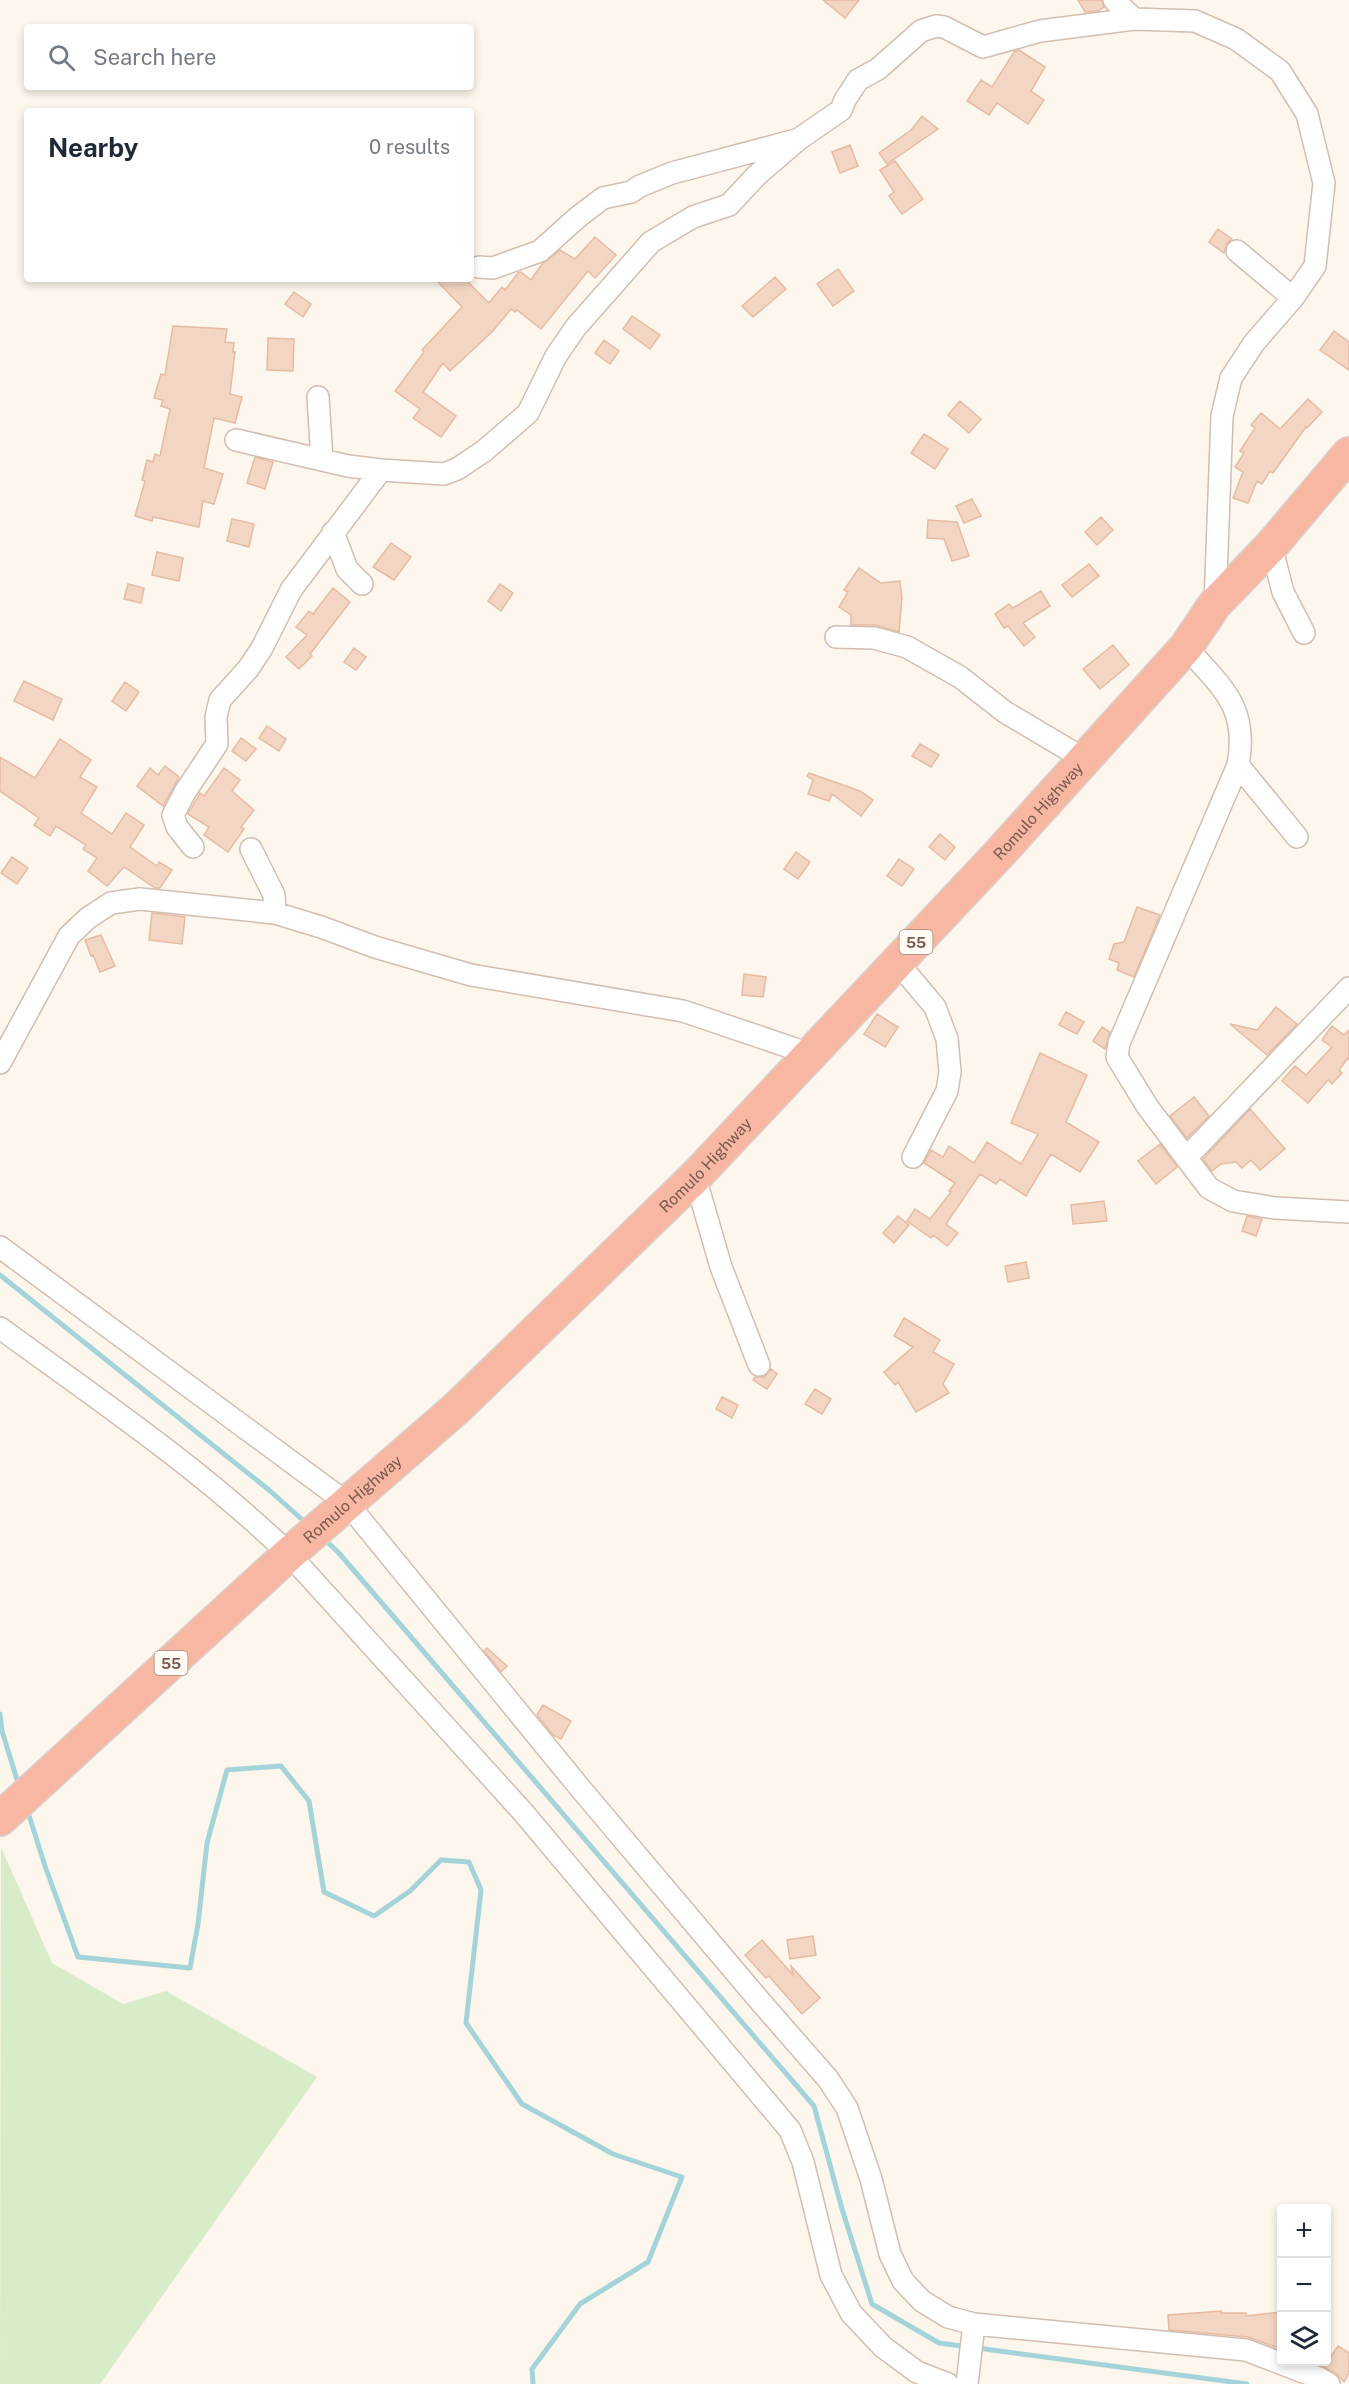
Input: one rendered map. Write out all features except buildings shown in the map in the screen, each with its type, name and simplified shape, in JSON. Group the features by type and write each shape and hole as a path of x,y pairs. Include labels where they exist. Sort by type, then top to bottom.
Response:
{"highway":[{"name":"Romulo Highway","path":"0,1819 342,1507 458,1407 695,1177 897,962 1186,646 1215,604 1344,470"}],"street":[{"path":"1114,0 1134,19"},
{"path":"236,440 322,460 381,470 444,474 458,469 484,451 528,413 556,356 576,327 651,242 693,217 729,205 757,175 799,139 841,110 858,81 878,69 921,31 936,26 944,27 983,47 1040,31 1134,19 1195,21 1236,39 1280,71 1307,114 1324,183 1315,266 1293,298 1254,343 1231,378 1222,416 1215,604"},
{"path":"479,267 493,268 540,251 603,198 631,192 672,172 799,139"},
{"path":"1237,251 1293,298"},
{"path":"318,397 322,460"},
{"path":"193,847 177,827 173,815 185,792 217,744 216,717 220,700 248,669 262,648 291,590 381,470"},
{"path":"333,532 347,569 362,584"},
{"path":"1271,546 1284,592 1304,633"},
{"path":"836,637 874,638 907,647 960,677 1005,712 1083,759"},
{"path":"1186,646 1229,696 1239,722 1241,746 1238,765 1124,1032 1117,1058 1147,1106 1209,1188 1233,1201 1275,1209 1349,1212"},
{"path":"1238,765 1297,837"},
{"path":"251,849 274,895 274,913"},
{"path":"0,1063 69,936 88,918 111,903 140,899 274,913 375,947 471,975 683,1011 810,1054"},
{"path":"897,962 935,1007 947,1039 950,1072 947,1091 913,1157"},
{"path":"1187,1157 1349,988"},
{"path":"695,1177 721,1267 759,1365"},
{"path":"0,1247 342,1507 828,2079 847,2108 871,2179 890,2254 903,2281 922,2301 973,2330 1246,2350 1329,2384"},
{"path":"0,1328 223,1494 292,1552 522,1811 768,2101 790,2130 799,2151 831,2275 850,2313 883,2347 917,2372 948,2384"},
{"path":"967,2379 973,2330"}],"green space":[{"path":"1,1847 52,1963 123,2004 166,1991 317,2077 100,2384 0,2384"}],"waterway":[{"path":"0,1275 269,1490 306,1523"},
{"path":"322,1537 338,1552 814,2106 842,2209 872,2304 939,2343 968,2347"},
{"path":"0,1714 2,1731 19,1786"},
{"path":"27,1809 78,1957 190,1968 198,1924 207,1843 227,1770 281,1766 309,1801 324,1892 374,1916 410,1891 441,1860 469,1862 481,1890 466,2023 522,2104 613,2154 682,2177 648,2262 580,2304 532,2369 533,2384"},
{"path":"977,2348 1247,2384"}]}
